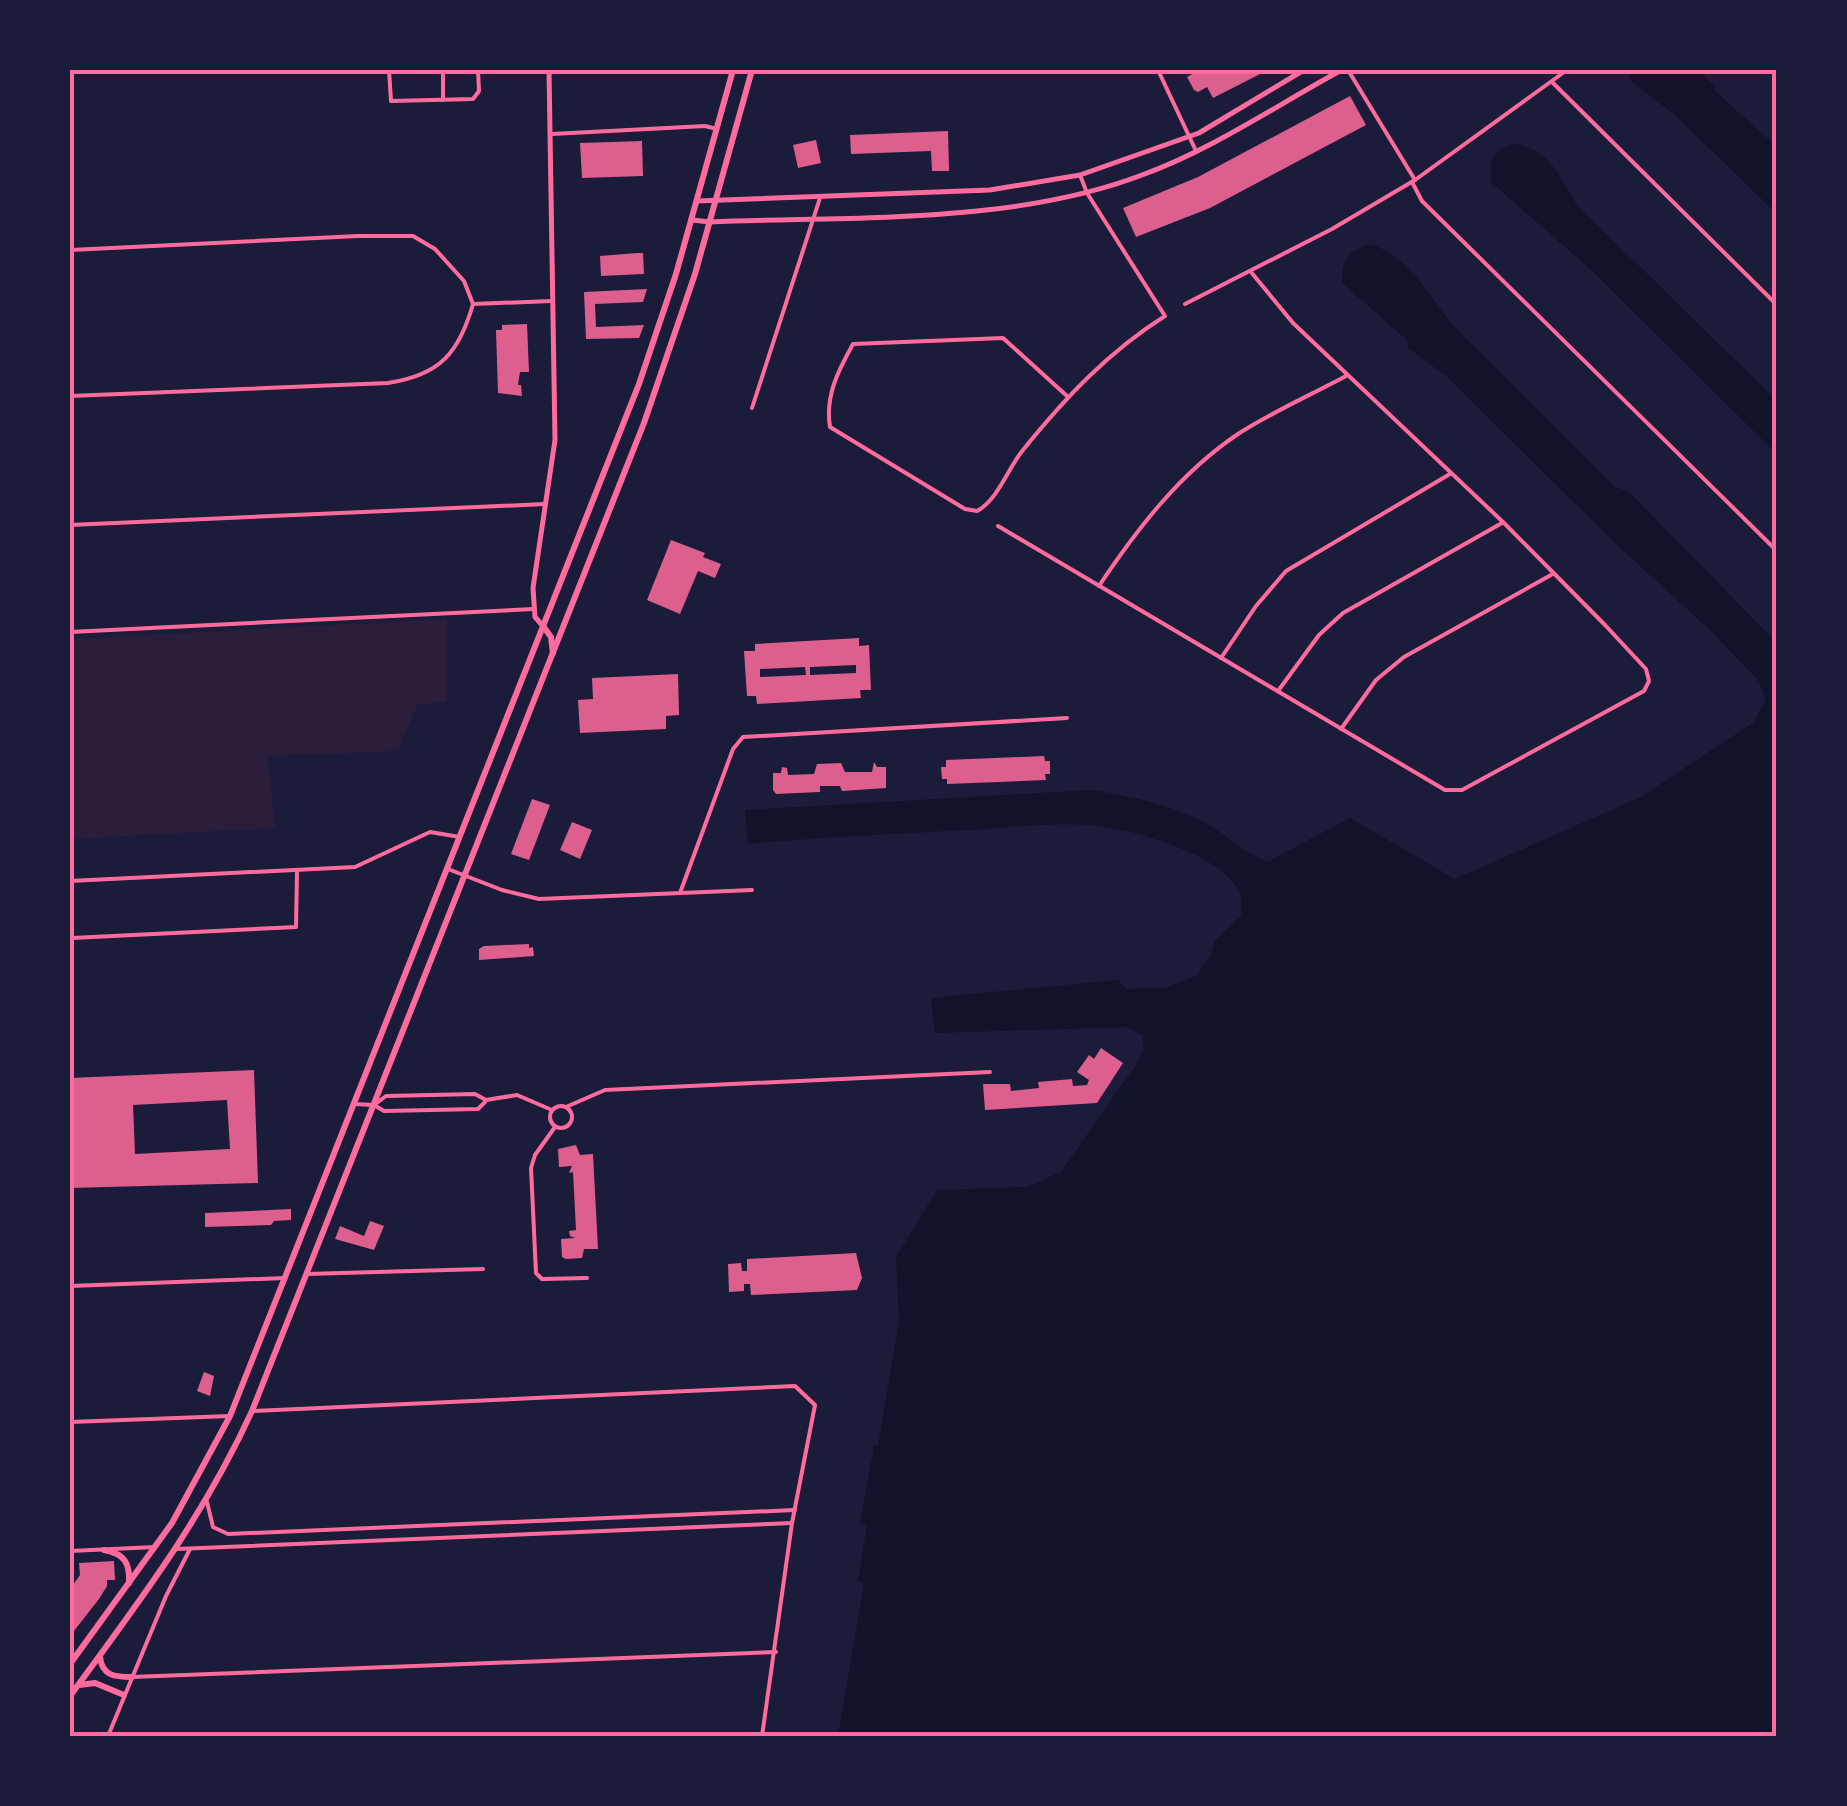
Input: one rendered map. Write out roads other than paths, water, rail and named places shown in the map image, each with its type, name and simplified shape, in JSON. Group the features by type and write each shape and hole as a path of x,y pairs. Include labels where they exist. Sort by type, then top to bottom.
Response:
{"main road":[{"path":"70,1664 156,1547 195,1485 230,1416 638,384 692,220 733,70"},
{"path":"70,1696 177,1549 207,1502 252,1412 644,423 710,222 752,70"},
{"path":"544,626 551,637 552,654"},
{"path":"104,1550 125,1558 129,1584"},
{"path":"100,1655 102,1668 112,1676 132,1678"},
{"path":"78,1685 105,1685 124,1695"}],"street":[{"path":"390,70 391,101 473,100 479,90 478,70"},
{"path":"443,100 444,70"},
{"path":"544,626 534,609 532,588 555,440 550,70"},
{"path":"1158,70 1196,151"},
{"path":"697,201 990,190 1080,175 1189,136 1304,70"},
{"path":"692,220 987,210 1087,193 1143,175 1196,151 1335,71 1347,70 1422,201 1777,552"},
{"path":"1185,304 1251,272 1413,181 1567,70"},
{"path":"1554,83 1777,305"},
{"path":"552,134 705,126 717,129"},
{"path":"1067,396 1003,338 853,344 840,366 827,406 830,427 964,508 977,511 986,506 1018,455 1067,396 1105,359 1165,316 1087,193 1080,175"},
{"path":"752,408 820,198"},
{"path":"70,250 413,236 436,249 467,284 472,304 456,346 440,365 416,378 388,383 70,396"},
{"path":"998,526 1444,790 1462,790 1644,691 1649,682 1646,669 1503,522 1293,322 1251,272"},
{"path":"472,304 552,300"},
{"path":"1099,586 1156,508 1195,468 1239,434 1348,376"},
{"path":"1221,658 1256,606 1286,571 1450,474"},
{"path":"70,525 545,504"},
{"path":"1278,692 1319,635 1343,613 1503,522"},
{"path":"1341,729 1376,680 1404,657 1552,574"},
{"path":"70,632 534,609"},
{"path":"680,893 733,749 743,737 1066,718"},
{"path":"70,882 355,867 430,832 460,837"},
{"path":"448,869 517,895 539,898 752,890"},
{"path":"70,900 72,938 296,927 297,871"},
{"path":"374,1105 386,1096 475,1094 486,1100 517,1095 552,1110 606,1090 990,1072"},
{"path":"451,1110 452,1094"},
{"path":"354,1104 374,1105 384,1111 451,1110 478,1109 486,1100"},
{"path":"556,1127 566,1128 571,1122 572,1115 566,1107"},
{"path":"552,1110 550,1117 556,1127"},
{"path":"556,1127 535,1155 532,1180 538,1277 587,1278"},
{"path":"306,1274 483,1269"},
{"path":"70,1286 286,1278"},
{"path":"252,1412 795,1386 815,1405 792,1523 762,1736"},
{"path":"70,1422 230,1416"},
{"path":"207,1502 213,1527 228,1534 795,1510"},
{"path":"177,1549 792,1523"},
{"path":"70,1551 156,1547"},
{"path":"108,1736 190,1548"},
{"path":"132,1678 776,1652"}]}
